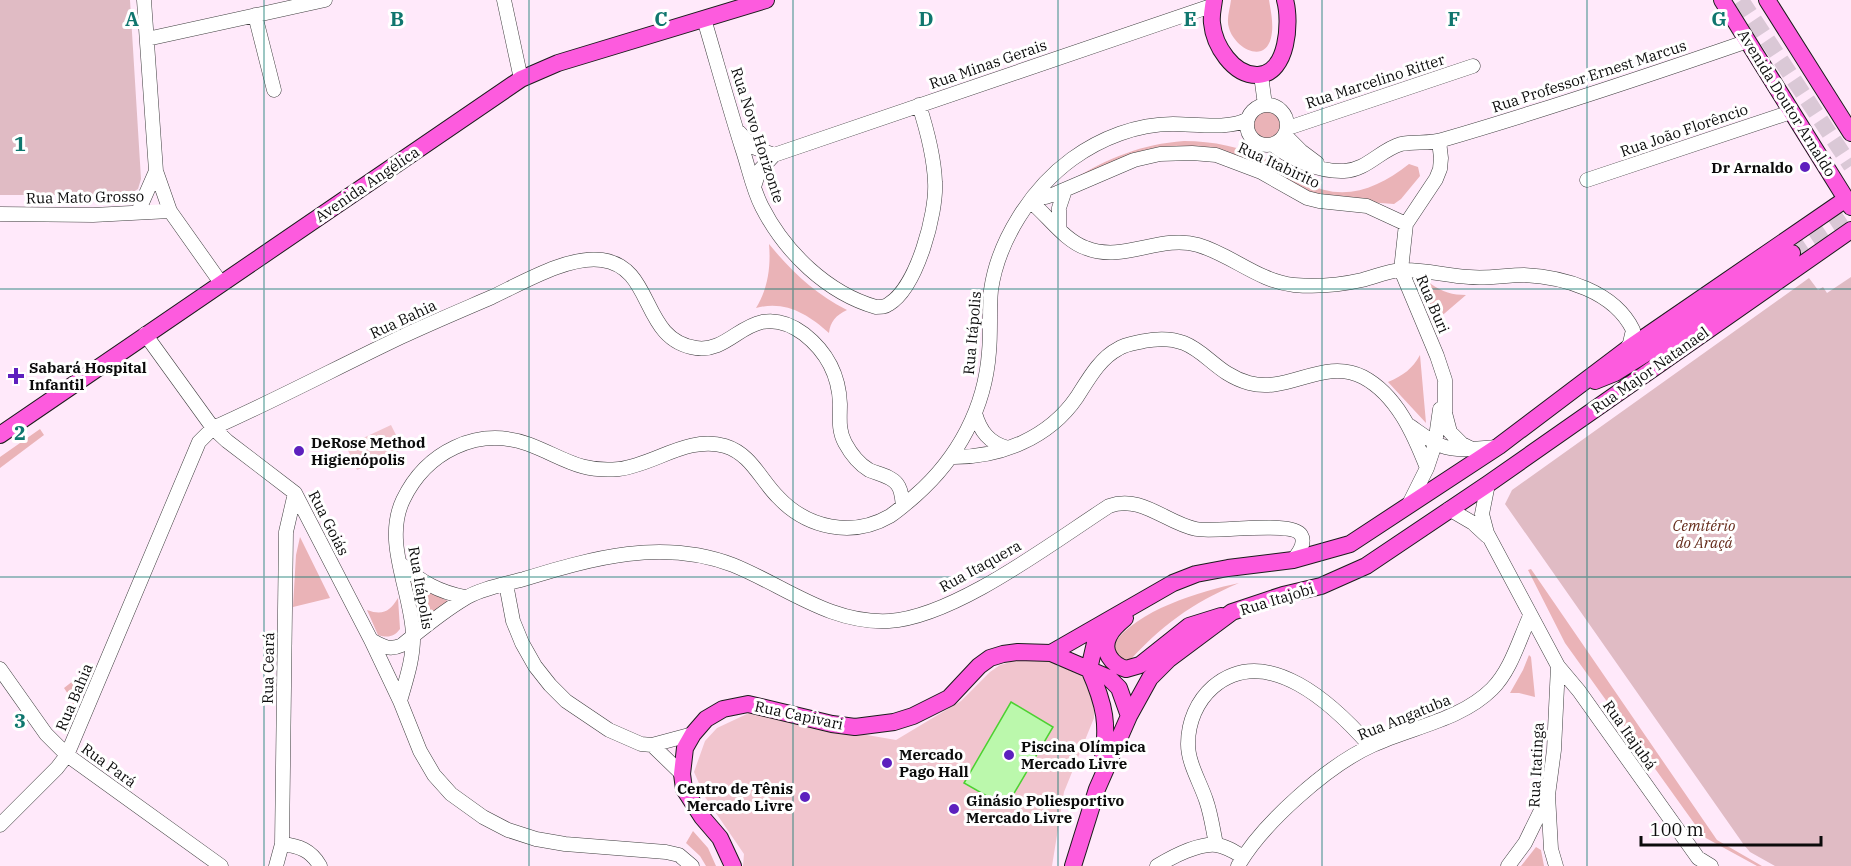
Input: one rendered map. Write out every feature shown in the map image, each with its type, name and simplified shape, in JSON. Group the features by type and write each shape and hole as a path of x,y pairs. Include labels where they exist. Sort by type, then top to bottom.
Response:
{"main road":[{"name":"Avenida Angélica","path":"0,435 520,79 558,63 766,0"},
{"name":"Avenida Doutor Arnaldo","path":"1722,0 1848,203"},
{"path":"1767,0 1851,133"},
{"path":"1214,3 1211,20 1213,32 1223,54 1243,71 1261,75 1276,65 1284,49 1288,28 1287,2"},
{"name":"Rua Major Natanael","path":"1453,477 1499,447 1626,350 1796,232 1848,203"},
{"name":"Rua Major Natanael","path":"1449,509 1851,230"},
{"path":"1796,232 1808,232 1816,240 1811,257"},
{"path":"1580,385 1601,380 1615,373 1792,253"},
{"name":"Rua Itajobi","path":"1105,622 1144,598 1196,574 1293,560 1350,544 1453,477"},
{"name":"Rua Itajobi","path":"1097,789 1129,716 1150,678 1169,658 1232,612 1283,595 1321,586 1365,566 1403,543 1449,509"},
{"path":"1144,598 1107,638 1110,658 1126,669 1134,668 1189,626 1232,612"},
{"path":"1051,653 1105,622"},
{"path":"1073,866 1097,789 1105,747 1106,725 1102,697 1089,669 1095,643 1105,622"},
{"name":"Rua Capivari","path":"733,866 720,838 702,817 684,789 682,774 685,748 706,719 723,709 748,704 832,724 855,727 894,722 913,716 949,698 990,658 1018,651 1051,653"},
{"path":"1051,653 1108,678 1119,688 1129,716"}],"street":[{"path":"144,0 156,171 170,211 220,283"},
{"path":"147,39 325,0"},
{"path":"504,0 518,58 520,79"},
{"name":"Rua Minas Gerais","path":"774,155 1214,3"},
{"path":"255,15 274,90"},
{"name":"Rua Novo Horizonte","path":"704,19 754,187 774,227 797,257 812,270 841,292 876,307 886,306 897,298 919,261 930,224 936,195 932,149 919,105"},
{"name":"Rua Professor Ernest Marcus","path":"1439,141 1540,112 1748,41"},
{"name":"Rua Marcelino Ritter","path":"1287,131 1473,66"},
{"path":"1261,75 1265,105"},
{"path":"1287,131 1278,143 1263,145 1254,140 1247,128 1248,119 1254,109 1265,105 1274,106 1282,111 1287,119 1287,131 1300,151 1323,168"},
{"name":"Rua João Florêncio","path":"1587,180 1791,112"},
{"name":"Rua Itápolis","path":"400,701 408,672 413,636 395,533 402,503 412,485 437,457 455,446 470,441 490,438 511,439 529,444 571,464 603,469 640,464 678,450 713,444 726,447 750,460 779,498 810,521 829,527 847,529 862,528 878,523 903,506 935,478 951,457 975,413 987,370 992,288 1002,247 1045,183 1070,160 1100,142 1130,130 1161,124 1234,124 1248,119"},
{"name":"Rua Itápolis","path":"1201,125 1254,140"},
{"path":"736,128 753,147 774,155 761,166 754,187"},
{"path":"1273,145 1287,156 1334,170 1356,169 1398,145 1439,141"},
{"name":"Rua Buri","path":"1439,141 1441,158 1436,178 1406,224 1401,270 1445,380 1445,412 1450,432 1462,444 1472,449"},
{"name":"Rua Itabirito","path":"1033,199 1065,190 1134,160 1160,154 1192,153 1216,155 1261,172 1307,198 1368,206 1406,224"},
{"path":"138,212 156,171"},
{"path":"1059,228 1059,208 1065,190"},
{"path":"1033,199 1065,236 1085,248 1101,253 1117,253 1154,246 1195,244 1223,254 1263,277 1294,285 1339,284 1401,270 1473,278 1524,275 1561,281 1584,287 1610,303 1629,322 1632,330 1630,343 1626,350"},
{"name":"Rua Mato Grosso","path":"0,214 93,215 170,211"},
{"name":"Rua Bahia","path":"0,825 67,755 199,442 213,428 401,337 561,266 590,259 618,264 629,271 637,281 660,327 672,339 696,348 709,347 728,341 747,328 762,322 774,321 792,327 814,342 829,359 839,387 841,435 857,460 867,469 897,484 903,506"},
{"name":"Rua Goiás","path":"145,334 213,428 295,493 400,701"},
{"path":"951,457 982,456 1026,441 1060,416 1075,400 1103,361 1118,349 1156,339 1176,339 1190,345 1233,377 1257,385 1284,384 1316,373 1350,372 1364,378 1379,389 1409,425 1435,444 1450,449 1499,447"},
{"path":"1407,508 1427,468 1435,444 1445,380"},
{"path":"975,413 985,435 996,444 1008,448"},
{"path":"1409,425 1427,468"},
{"path":"1488,484 1482,514 1487,533 1530,616"},
{"name":"Rua Ceará","path":"276,866 282,844 286,532 295,493"},
{"name":"Rua Itaquera","path":"370,640 394,649 465,597 591,559 620,554 665,551 692,554 734,566 814,606 836,614 872,621 911,618 958,600 1119,502 1139,505 1186,527 1198,530 1263,527 1295,530 1301,534 1302,539 1299,551 1293,560"},
{"path":"1449,509 1473,523 1492,542"},
{"path":"400,564 428,585 448,594 465,597"},
{"path":"506,584 513,621 522,643 535,666 566,701 609,730 630,740 652,745 693,734"},
{"name":"Rua Itajubá","path":"1530,616 1558,666 1579,691 1698,858 1711,866"},
{"name":"Rua Angatuba","path":"1240,861 1285,810 1325,776 1370,746 1467,709 1482,698 1504,673 1530,616"},
{"name":"Rua Itatinga","path":"1556,866 1551,849 1548,795 1554,750 1558,666"},
{"name":"Rua Pará","path":"0,669 46,734 67,755 221,866"},
{"path":"1215,844 1207,802 1189,756 1188,747 1190,725 1197,707 1206,694 1222,680 1257,671 1290,680 1330,704 1370,746"},
{"path":"387,677 396,677 408,672"},
{"path":"400,701 420,751 434,776 451,794 483,817 508,830 546,841 666,852 680,855 692,866"},
{"path":"652,745 682,774"},
{"path":"1509,866 1525,843 1548,795"},
{"path":"282,844 309,851 320,866"},
{"path":"1157,866 1175,855 1215,844 1229,849 1240,861"},
{"path":"666,852 678,866"}],"shaded area":[{"path":"1231,0 1269,0 1272,33 1267,46 1262,50 1256,52 1243,47 1232,35 1228,21"},
{"path":"1267,110 1278,114 1282,125 1278,136 1267,140 1256,136 1252,125 1256,114"},
{"path":"1184,141 1206,142 1238,148 1268,160 1304,182 1332,192 1346,192 1372,186 1409,164 1418,167 1420,176 1394,204 1328,199 1205,151 1072,180 1126,153 1154,145"},
{"path":"769,244 804,281 824,297 847,310 834,319 829,333 813,320 795,310 777,306 756,308 768,277"},
{"path":"1418,277 1424,278 1443,291 1466,295 1438,319 1415,280"},
{"path":"1420,355 1426,423 1388,382 1407,371"},
{"path":"391,425 403,449 357,470 346,446"},
{"path":"40,429 44,435 0,468 0,457"},
{"path":"300,537 330,598 293,607 296,555"},
{"path":"1531,569 1717,840 1762,866 1757,866 1704,837 1565,643 1528,570"},
{"path":"411,583 450,602 419,624"},
{"path":"1239,583 1192,607 1164,627 1126,665 1121,666 1113,645 1137,622 1153,612 1188,597"},
{"path":"398,598 400,629 391,636 378,635 367,610 386,611"},
{"path":"1529,655 1535,697 1510,693 1523,670"},
{"name":"Mercado Pago Hall","path":"1017,660 1050,660 1079,673 1088,683 1094,695 1094,718 1064,792 1052,866 743,866 744,854 705,797 694,772 705,741 717,728 749,713 896,740 961,701 1000,665"},
{"path":"87,670 73,707 72,700 64,688"},
{"name":"Piscina Olímpica Mercado Livre","path":"1011,702 1053,727 1006,807 964,783"},
{"path":"693,831 708,848 716,866 706,866 700,856 686,843"},
{"path":"1536,847 1541,850 1544,866 1521,866"}],"green space":[{"path":"0,0 130,0 141,179 138,189 128,195 0,195"},
{"name":"Cemitério do Araçá","path":"1851,277 1851,866 1775,866 1750,852 1744,845 1505,504 1512,490 1809,278 1818,290 1823,287 1827,293"}],"tunnel":[{"path":"1741,0 1851,166"},
{"path":"1792,253 1851,214"}],"place":[{"name":"Dr Arnaldo","path":"1805,167"},
{"name":"Sabará Hospital Infantil","path":"16,376"},
{"name":"DeRose Method Higienópolis","path":"299,451"},
{"name":"Piscina Olímpica Mercado Livre","path":"1009,755"},
{"name":"Mercado Pago Hall","path":"887,763"},
{"name":"Centro de Tênis Mercado Livre","path":"805,797"},
{"name":"Ginásio Poliesportivo Mercado Livre","path":"954,809"}]}
